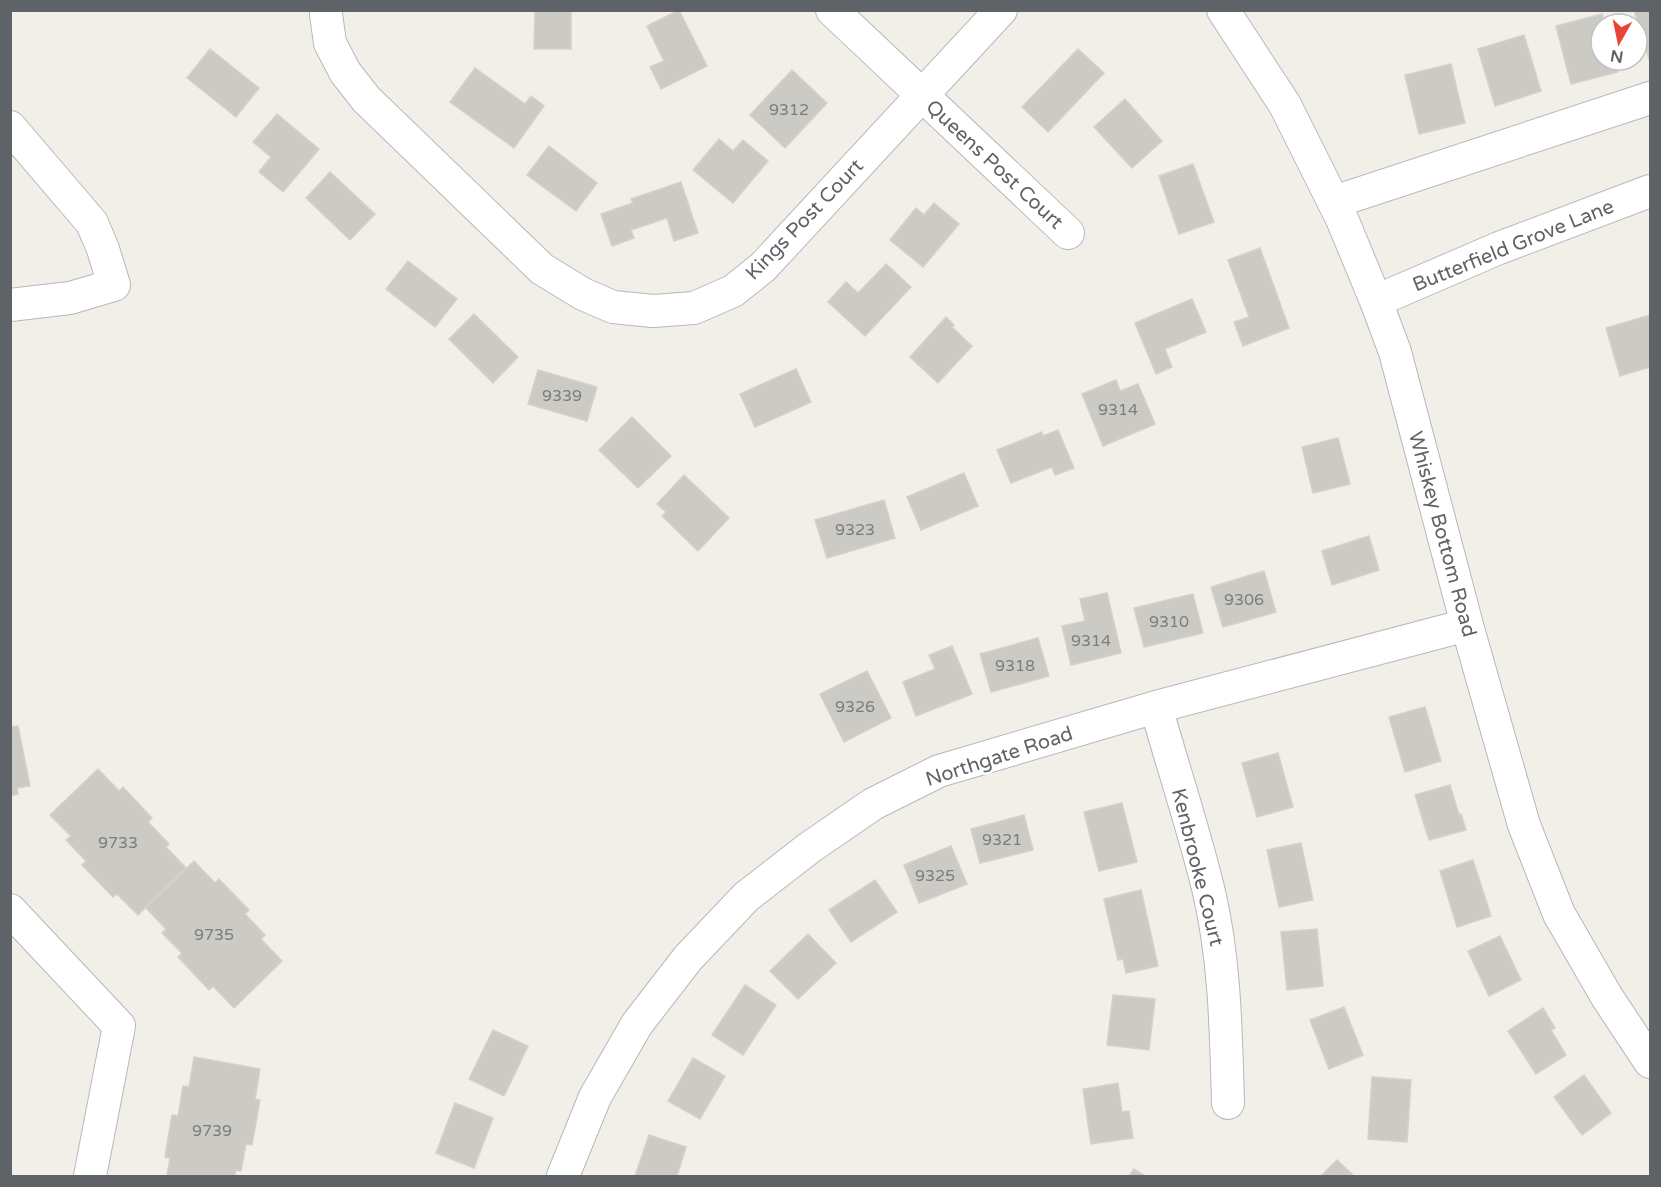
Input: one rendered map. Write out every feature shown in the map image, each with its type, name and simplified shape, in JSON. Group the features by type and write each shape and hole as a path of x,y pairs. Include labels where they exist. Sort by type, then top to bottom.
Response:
{"street":[{"name":"Queens Post Court","path":"832,10 1068,233"},
{"name":"Kings Post Court","path":"326,14 330,43 345,72 366,99 542,269 583,294 614,307 654,311 694,308 733,291 763,267 1001,10"},
{"name":"Whiskey Bottom Road","path":"1223,10 1285,105 1334,202 1376,301 1395,352 1467,625 1524,825 1559,914 1607,997 1650,1062"},
{"path":"1334,202 1650,98"},
{"path":"10,127 92,223 114,285 70,298 10,305"},
{"name":"Butterfield Grove Lane","path":"1376,301 1499,248 1650,191"},
{"name":"Northgate Road","path":"563,1176 595,1097 637,1024 688,958 746,897 809,848 873,804 939,771 1156,707 1467,625"},
{"name":"Kenbrooke Court","path":"1156,707 1212,910 1225,1007 1228,1103"},
{"path":"10,910 119,1026 90,1176"}],"building":[{"path":"535,10 571,10 571,49 534,49"},
{"path":"679,10 707,66 661,89 650,67 664,61 647,26"},
{"path":"1634,10 1650,10 1649,59 1649,12 1635,12"},
{"path":"1589,17 1589,72 1618,72 1571,84 1556,26"},
{"path":"1524,35 1541,91 1495,106 1478,49"},
{"path":"210,49 259,88 236,117 187,78"},
{"path":"1078,49 1104,73 1048,132 1022,107"},
{"path":"1451,64 1465,123 1419,134 1405,75"},
{"path":"475,68 525,104 531,96 544,106 514,148 450,102"},
{"path":"792,70 827,103 785,148 750,115"},
{"path":"1125,99 1162,141 1132,168 1094,127"},
{"path":"277,114 319,149 283,192 259,172 271,157 253,142"},
{"path":"719,139 733,151 743,140 768,161 733,203 693,170"},
{"path":"549,146 597,183 576,211 527,175"},
{"path":"1193,164 1214,222 1179,234 1159,176"},
{"path":"330,172 375,214 350,240 306,198"},
{"path":"681,182 698,233 674,241 667,218 631,230 634,238 612,246 601,214 633,203 631,199"},
{"path":"934,203 959,224 923,267 890,240 916,208 924,215"},
{"path":"1260,248 1289,328 1243,346 1234,322 1249,317 1228,260"},
{"path":"408,261 457,299 435,327 386,289"},
{"path":"886,264 911,287 865,336 828,302 846,282 858,293"},
{"path":"1192,299 1206,332 1165,349 1172,367 1156,374 1135,323"},
{"path":"474,314 518,357 493,383 449,339"},
{"path":"1650,315 1650,367 1620,376 1606,328"},
{"path":"946,317 954,325 952,327 972,346 938,383 910,357"},
{"path":"796,369 811,402 755,427 740,394"},
{"path":"538,370 597,387 587,421 528,404"},
{"path":"1116,380 1120,391 1138,384 1155,424 1103,446 1082,394"},
{"path":"632,417 671,456 638,488 599,450"},
{"path":"1058,430 1074,468 1055,475 1052,467 1011,483 997,450 1042,432 1043,436"},
{"path":"1338,438 1350,484 1313,493 1302,447"},
{"path":"964,473 978,506 921,530 907,497"},
{"path":"684,475 729,518 698,551 662,516 666,512 657,504"},
{"path":"884,500 895,538 827,558 815,520"},
{"path":"1369,536 1379,570 1332,585 1322,551"},
{"path":"1264,571 1276,612 1223,627 1211,587"},
{"path":"1107,593 1121,653 1071,665 1062,626 1085,621 1080,599"},
{"path":"1193,594 1203,633 1144,647 1134,608"},
{"path":"1038,638 1049,676 991,692 980,654"},
{"path":"952,646 972,694 916,716 903,682 935,669 929,655"},
{"path":"867,671 891,718 844,742 820,694"},
{"path":"1425,707 1441,761 1405,772 1389,717"},
{"path":"18,726 30,786 17,788 18,794 10,796 10,727"},
{"path":"1278,753 1293,807 1257,817 1242,763"},
{"path":"98,769 119,791 123,787 152,818 148,822 169,844 166,847 186,868 138,915 117,894 113,897 82,865 86,861 66,840 71,836 50,815"},
{"path":"1450,785 1466,830 1429,840 1415,795"},
{"path":"1122,803 1137,862 1099,871 1084,812"},
{"path":"1024,815 1033,850 980,863 971,829"},
{"path":"1301,843 1313,900 1279,907 1267,850"},
{"path":"951,846 967,884 919,903 904,865"},
{"path":"1473,860 1491,916 1457,927 1440,871"},
{"path":"194,861 215,883 219,879 249,910 245,914 265,935 261,939 282,961 234,1008 213,986 209,990 178,957 182,953 162,933 166,929 146,908"},
{"path":"875,880 897,912 851,942 829,910"},
{"path":"1141,890 1158,966 1126,973 1123,959 1118,960 1104,899"},
{"path":"1317,929 1323,986 1287,990 1281,932"},
{"path":"808,934 836,963 798,999 770,971"},
{"path":"1500,936 1521,980 1489,996 1468,951"},
{"path":"745,985 776,1005 743,1055 712,1035"},
{"path":"1113,995 1155,999 1149,1050 1107,1045"},
{"path":"1344,1007 1363,1055 1329,1069 1310,1020"},
{"path":"1543,1008 1555,1028 1551,1030 1566,1055 1536,1074 1508,1031"},
{"path":"493,1030 528,1046 504,1096 469,1079"},
{"path":"194,1057 260,1069 255,1099 260,1100 252,1145 246,1144 241,1171 236,1170 235,1176 167,1176 170,1158 165,1157 172,1115 178,1116 183,1086 189,1087"},
{"path":"693,1058 725,1076 700,1119 668,1101"},
{"path":"1584,1075 1611,1113 1582,1135 1554,1097"},
{"path":"1372,1077 1411,1080 1407,1142 1368,1139"},
{"path":"1118,1083 1122,1112 1129,1111 1133,1138 1091,1144 1083,1089"},
{"path":"455,1103 493,1118 474,1168 436,1153"},
{"path":"649,1135 686,1147 677,1176 635,1176"},
{"path":"1337,1160 1354,1176 1321,1176"},
{"path":"1134,1169 1145,1176 1129,1176"}]}
